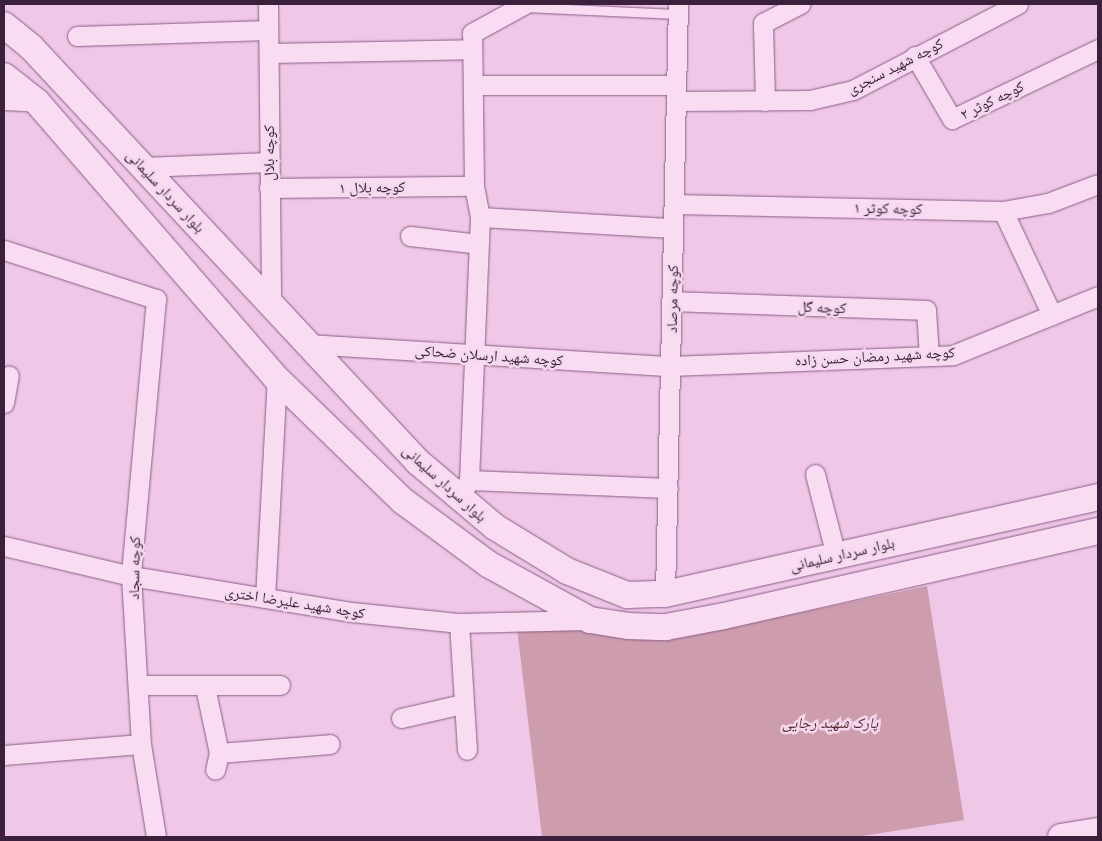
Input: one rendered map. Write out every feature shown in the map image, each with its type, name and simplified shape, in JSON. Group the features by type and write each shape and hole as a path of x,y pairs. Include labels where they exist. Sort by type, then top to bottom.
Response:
{"main road":[{"name":"بلوار سردار سلیمانی","path":"4,25 30,46 271,302 307,344 418,462 464,490 495,528 568,571 627,595 666,594 1098,497"},
{"path":"4,76 37,102 277,379 403,501 488,564 590,620 628,626 666,626 724,616 1098,531"},
{"path":"666,594 666,626"},
{"path":"1060,837 1098,831"}],"street":[{"name":"کوچه بلال","path":"268,4 270,53 269,188 271,302"},
{"path":"765,101 763,23 800,4"},
{"name":"کوچه شهید سنجری","path":"473,85 676,93 765,101 810,100 853,90 1018,4"},
{"path":"270,53 472,41 522,5"},
{"name":"کوچه مرصاد","path":"666,594 678,9"},
{"path":"77,36 268,30"},
{"path":"472,41 474,186 480,217 475,354 464,490 668,488"},
{"name":"کوچه کوثر ۲","path":"915,56 952,119 1098,49"},
{"path":"4,100 37,102"},
{"path":"143,167 269,162"},
{"name":"کوچه کوثر ۱","path":"674,204 1003,211 1048,203 1098,184"},
{"name":"کوچه بلال ۱","path":"269,188 474,186"},
{"path":"1003,211 1052,315"},
{"path":"480,217 673,228"},
{"path":"410,236 479,244"},
{"name":"کوچه سجاد","path":"4,250 156,299 131,576 139,685 141,744 156,837"},
{"name":"کوچه شهید رمضان حسن زاده","path":"670,366 953,355 1098,296"},
{"name":"کوچه گل","path":"672,301 926,310 929,356"},
{"name":"کوچه شهید ارسلان ضحاکی","path":"307,344 670,366"},
{"path":"4,403 9,375"},
{"path":"265,598 277,379"},
{"path":"815,474 836,556"},
{"name":"کوچه شهید علیرضا اختری","path":"4,546 131,576 352,612 459,623 590,620"},
{"path":"459,623 462,704 467,750"},
{"path":"139,685 280,685"},
{"path":"205,686 217,762 330,744"},
{"path":"401,718 462,704"},
{"path":"4,755 141,744"}],"lane":[{"path":"522,5 678,9"}],"green space":[{"name":"پارک شهید رجایی","path":"927,586 964,820 856,837 542,837 515,612 680,638"}]}
